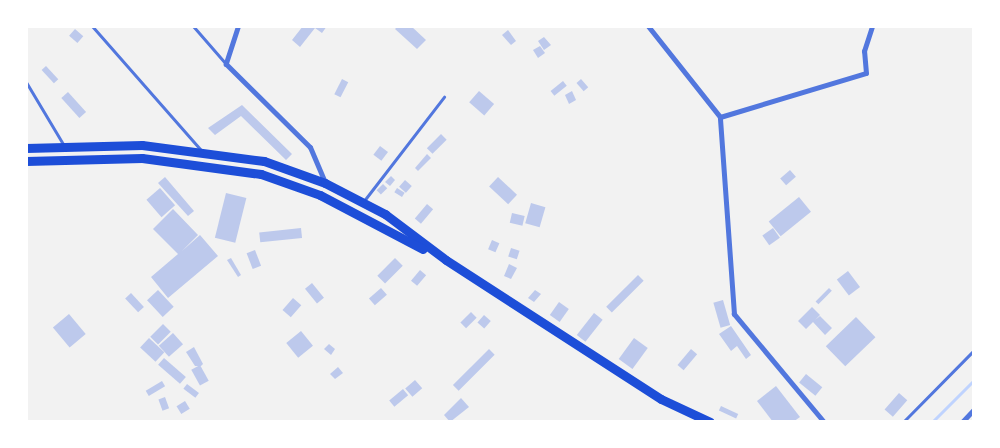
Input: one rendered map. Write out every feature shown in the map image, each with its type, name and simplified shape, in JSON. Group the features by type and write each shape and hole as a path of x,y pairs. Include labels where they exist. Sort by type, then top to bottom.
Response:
{"main road":[{"path":"26,148 142,146 203,153 264,161 325,183 385,214 446,260 662,399 710,422"},
{"path":"26,160 142,158 261,174 320,194 446,260"}],"street":[{"path":"238,26 226,64 310,147 325,183"},
{"path":"648,26 720,117 734,314 824,422"},
{"path":"720,117 866,72 864,51 872,26"},
{"path":"962,422 974,409"}],"lane":[{"path":"92,26 203,153"},
{"path":"192,26 226,64"},
{"path":"26,82 64,147"},
{"path":"363,202 444,97"},
{"path":"903,422 974,350"}],"building":[{"path":"303,26 327,26 322,33 315,28 300,47 292,40"},
{"path":"398,26 411,26 426,40 417,49 395,29"},
{"path":"75,29 83,36 77,43 69,36"},
{"path":"508,30 516,41 511,45 502,35"},
{"path":"544,37 551,45 544,50 538,41"},
{"path":"540,46 545,53 538,58 533,50"},
{"path":"46,66 58,79 54,83 42,70"},
{"path":"342,79 348,82 341,97 334,94"},
{"path":"581,79 588,87 584,91 576,83"},
{"path":"563,81 567,86 554,96 551,91"},
{"path":"479,91 494,104 484,115 469,102"},
{"path":"572,91 576,100 569,104 565,95"},
{"path":"68,92 86,112 79,118 61,98"},
{"path":"242,105 292,154 286,160 241,116 215,135 208,128"},
{"path":"441,134 447,140 433,154 427,148"},
{"path":"380,146 388,152 381,161 373,155"},
{"path":"427,154 431,158 418,171 415,168"},
{"path":"790,170 796,177 786,185 780,179"},
{"path":"391,176 395,180 390,186 385,182"},
{"path":"165,177 194,211 188,216 158,183"},
{"path":"498,177 517,195 508,204 489,187"},
{"path":"405,180 412,186 406,193 399,187"},
{"path":"383,184 387,188 381,195 377,190"},
{"path":"160,188 175,205 162,217 146,200"},
{"path":"397,188 405,193 402,197 394,192"},
{"path":"226,193 246,198 235,243 215,238"},
{"path":"799,197 811,212 781,236 769,222"},
{"path":"531,203 545,207 540,227 525,223"},
{"path":"427,204 433,209 421,224 415,219"},
{"path":"173,209 198,235 182,251 200,235 218,256 168,298 151,277 178,254 153,229"},
{"path":"512,213 525,216 522,226 510,223"},
{"path":"301,228 302,238 260,242 259,232"},
{"path":"773,228 780,238 769,245 762,235"},
{"path":"492,240 499,243 495,252 488,249"},
{"path":"511,248 520,251 517,259 508,257"},
{"path":"255,250 261,266 253,269 247,253"},
{"path":"231,258 241,275 238,277 227,260"},
{"path":"395,258 403,266 385,283 377,276"},
{"path":"509,264 517,268 511,279 504,276"},
{"path":"420,270 426,275 417,286 411,281"},
{"path":"848,271 860,287 849,295 837,279"},
{"path":"638,275 644,281 612,312 606,307"},
{"path":"312,283 324,298 317,303 305,289"},
{"path":"381,288 387,295 375,305 369,298"},
{"path":"829,288 832,291 818,304 816,301"},
{"path":"158,290 174,307 163,317 147,300"},
{"path":"535,290 541,294 534,302 528,298"},
{"path":"131,293 144,307 138,312 125,298"},
{"path":"293,298 301,305 291,317 283,310"},
{"path":"723,300 730,325 721,328 713,303"},
{"path":"559,302 569,309 560,322 550,315"},
{"path":"812,307 820,315 815,320 820,316 832,328 825,335 813,322 806,329 798,321"},
{"path":"471,312 477,318 466,328 460,323"},
{"path":"594,313 603,320 585,342 577,335"},
{"path":"69,314 86,334 70,347 53,327"},
{"path":"484,315 491,321 484,328 477,323"},
{"path":"856,317 875,337 845,366 826,346"},
{"path":"163,324 171,332 158,345 150,337"},
{"path":"731,326 751,355 746,359 737,346 731,351 719,334"},
{"path":"301,331 313,346 298,358 286,343"},
{"path":"173,333 183,344 169,357 159,346"},
{"path":"149,338 164,352 155,362 140,348"},
{"path":"634,338 648,348 632,369 619,359"},
{"path":"329,344 335,349 331,355 324,349"},
{"path":"194,347 203,364 201,366 195,366 186,352"},
{"path":"489,349 495,355 459,391 453,385"},
{"path":"691,349 697,354 684,370 678,365"},
{"path":"164,358 186,377 180,384 158,365"},
{"path":"200,365 209,381 200,386 191,370"},
{"path":"338,367 343,373 335,379 330,374"},
{"path":"806,374 822,387 815,396 799,383"},
{"path":"415,380 422,388 412,397 405,389"},
{"path":"162,381 165,386 149,396 146,391"},
{"path":"187,384 199,393 195,398 183,389"},
{"path":"776,386 800,417 793,422 773,422 757,401"},
{"path":"403,389 408,395 394,407 389,401"},
{"path":"899,393 907,400 893,417 885,410"},
{"path":"165,397 169,408 163,411 158,399"},
{"path":"461,398 469,407 450,422 444,415"},
{"path":"185,401 190,409 181,414 177,406"},
{"path":"721,406 738,414 736,419 719,411"}],"waterway":[{"path":"932,422 974,380"}]}
